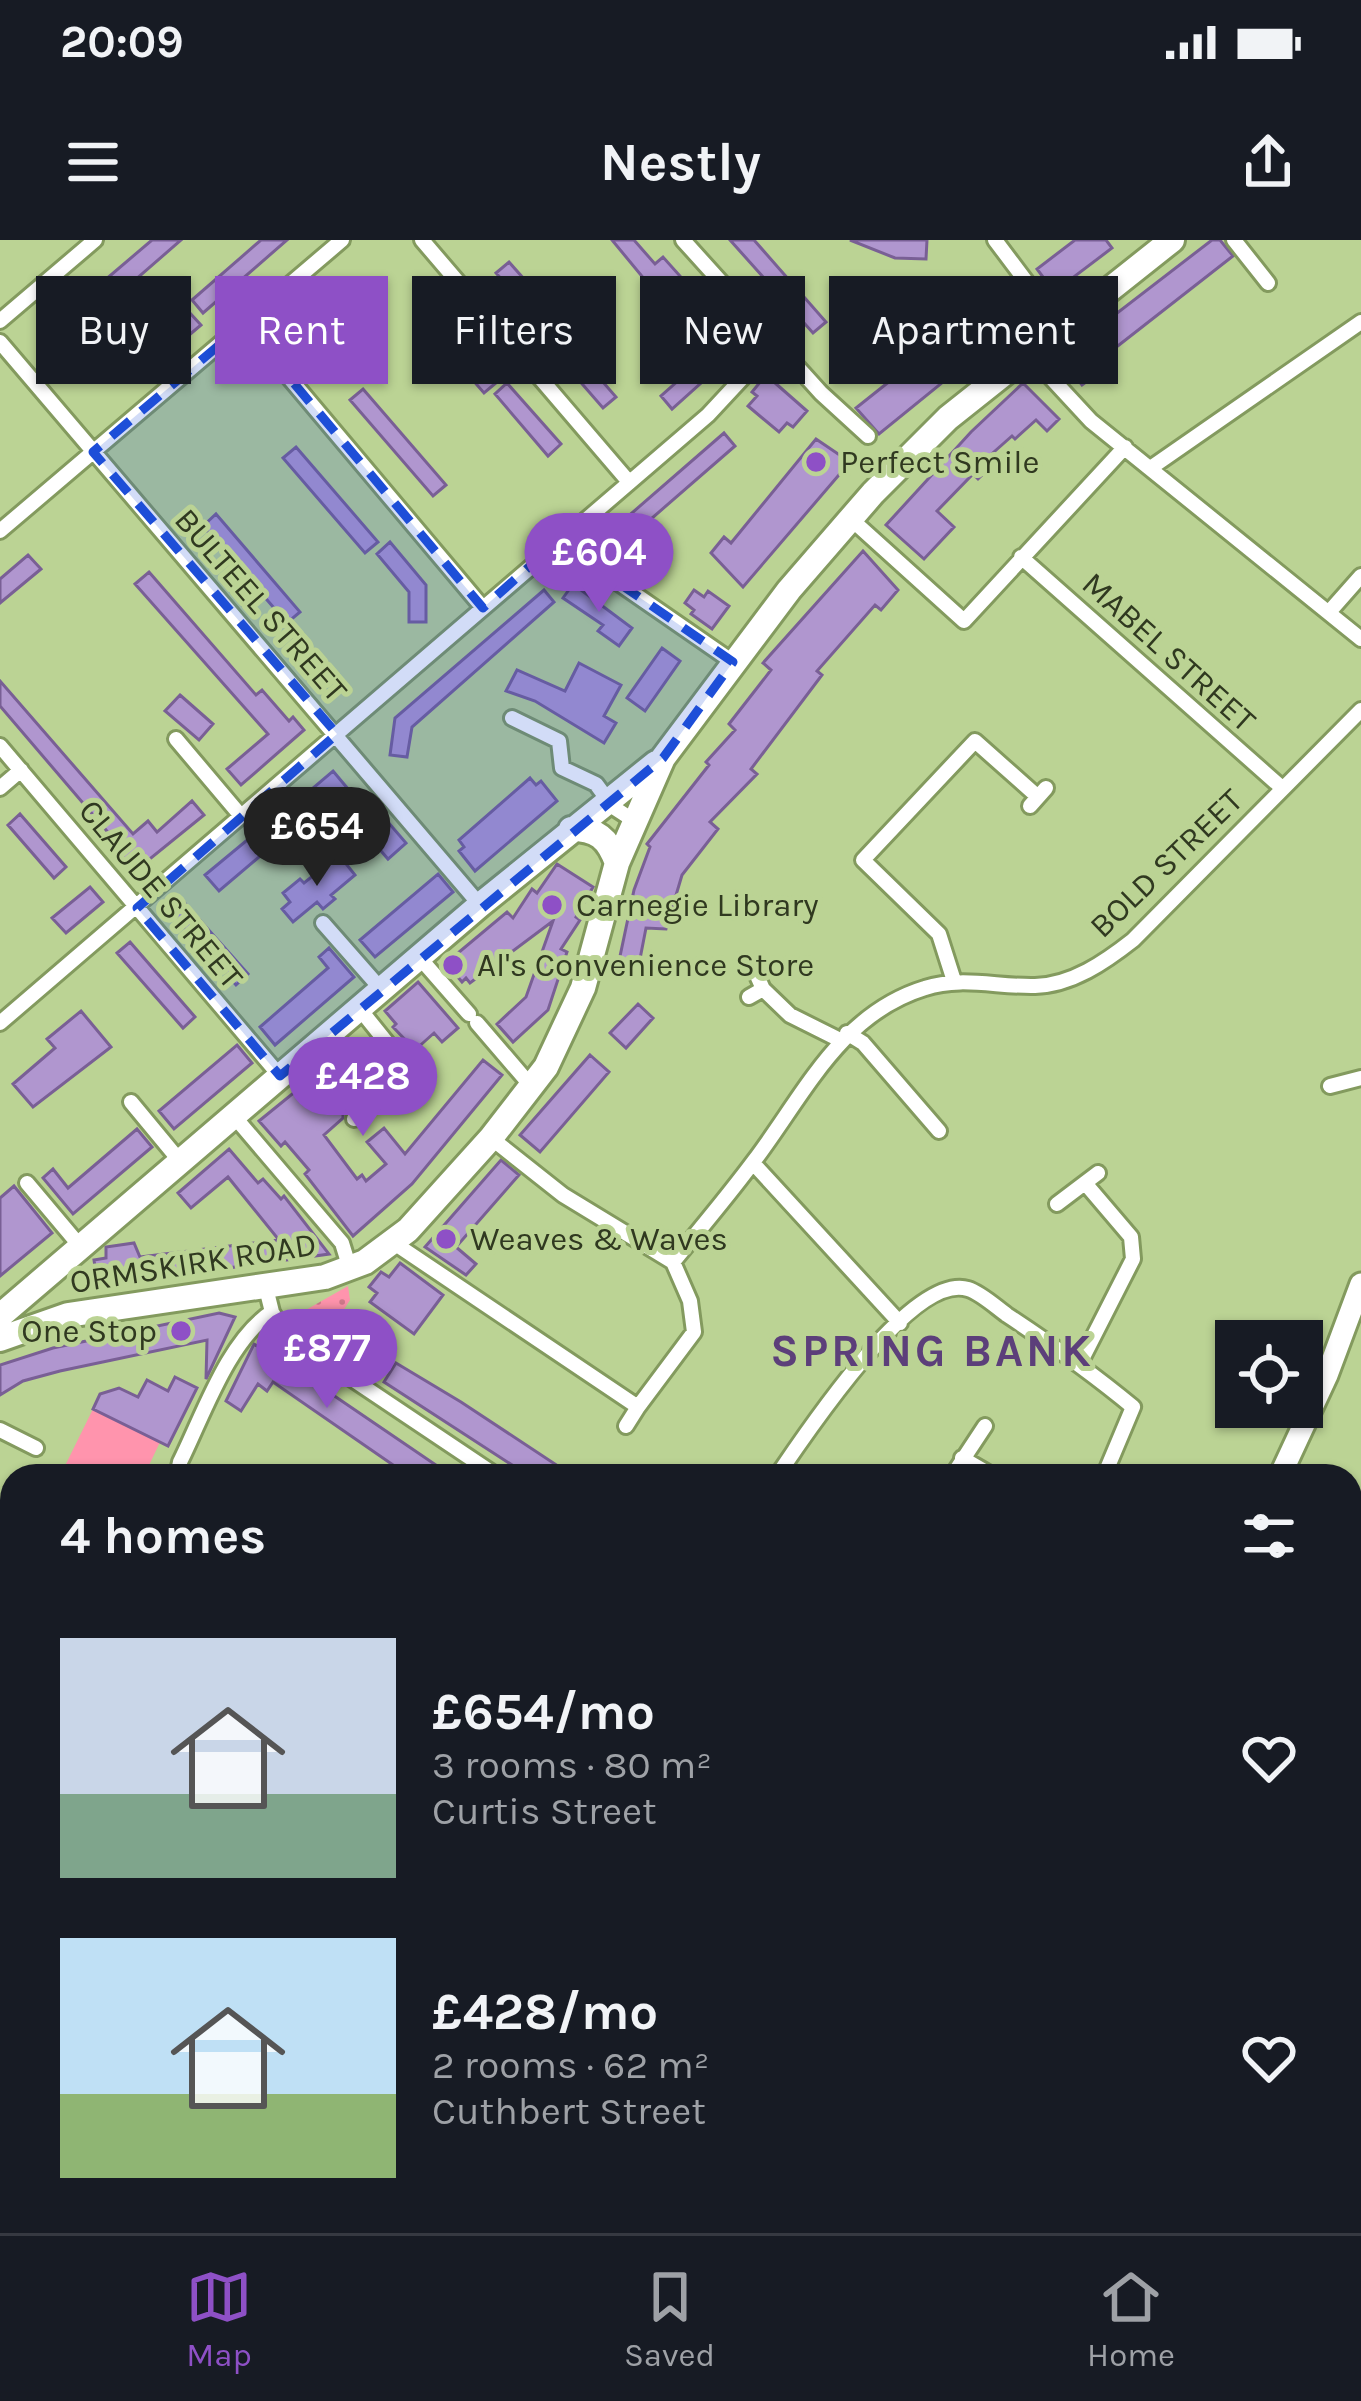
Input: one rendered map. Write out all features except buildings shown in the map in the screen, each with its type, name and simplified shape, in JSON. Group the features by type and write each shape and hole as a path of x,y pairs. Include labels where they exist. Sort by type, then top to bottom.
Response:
{"highway":[{"name":"ORMSKIRK ROAD","path":"1118,283 1172,240"},
{"name":"ORMSKIRK ROAD","path":"0,1340 68,1315 269,1300 350,1269 394,1243 491,1138 532,1087 559,1043 583,988 617,862 663,758 733,662 850,519 948,418 990,384"},
{"path":"0,1316 418,957 663,758"},
{"path":"571,829 588,829 602,836 617,862"},
{"path":"39,1281 42,1303 68,1315"}],"main road":[{"path":"1286,1464 1327,1375 1361,1284"}],"street":[{"path":"0,320 95,240"},
{"path":"300,276 342,240"},
{"path":"422,240 629,482"},
{"path":"683,240 715,276"},
{"path":"995,240 1022,276"},
{"path":"1234,240 1268,284"},
{"path":"1152,467 1361,322"},
{"name":"BULTEEL STREET","path":"0,341 480,905"},
{"path":"0,531 215,349"},
{"path":"805,376 868,436"},
{"path":"294,384 483,608"},
{"path":"0,1022 708,416 738,384"},
{"path":"1056,384 1079,410 1361,639"},
{"path":"850,519 964,620 1126,447"},
{"path":"558,541 733,662"},
{"name":"MABEL STREET","path":"1021,557 1281,787"},
{"path":"1330,611 1361,576"},
{"name":"BOLD STREET","path":"673,1262 753,1163 843,1036 890,1001 954,981 1039,986 1105,962 1133,940 1361,710"},
{"path":"512,718 559,741 562,768 596,784 607,800 633,820"},
{"path":"176,739 241,816"},
{"path":"954,981 939,934 863,860 975,741 1038,797"},
{"name":"CLAUDE STREET","path":"0,746 280,1076"},
{"path":"0,788 21,770"},
{"path":"323,923 381,989"},
{"path":"418,957 532,1087"},
{"path":"754,969 756,993 790,1015 863,1043 939,1131"},
{"path":"354,1119 408,1070 359,1008"},
{"path":"1330,1086 1361,1078"},
{"path":"131,1102 179,1160"},
{"path":"233,1115 342,1243 350,1269"},
{"path":"491,1138 563,1195 673,1262 690,1301 694,1332 626,1426"},
{"path":"753,1163 900,1322"},
{"path":"1057,1204 1091,1178 1131,1238 1133,1259 1080,1363"},
{"path":"27,1183 80,1246"},
{"path":"394,1243 638,1407"},
{"path":"785,1464 840,1383 900,1322 944,1290 968,1288 1080,1363 1133,1407 1110,1464"},
{"path":"180,1464 240,1342 269,1300"},
{"path":"269,1300 277,1324 295,1341 479,1464"},
{"path":"959,1464 985,1426"},
{"path":"0,1430 36,1448"},
{"path":"962,1458 972,1464"}],"highlighted area":[{"path":"244,324 483,608 558,541 733,662 663,758 280,1076 137,908 337,734 93,452"}],"green space":[{"path":"348,1286 350,1300 329,1333 355,1350 359,1357 353,1367 302,1333 304,1311"},
{"path":"93,1409 160,1442 150,1464 66,1464"}],"place":[{"name":"Perfect Smile","path":"816,462"},
{"name":"Carnegie Library","path":"552,905"},
{"name":"Al's Convenience Store","path":"453,965"},
{"name":"Weaves & Waves","path":"446,1239"},
{"name":"One Stop","path":"181,1331"}],"district":[{"name":"SPRING BANK","path":"932,1351"}]}
